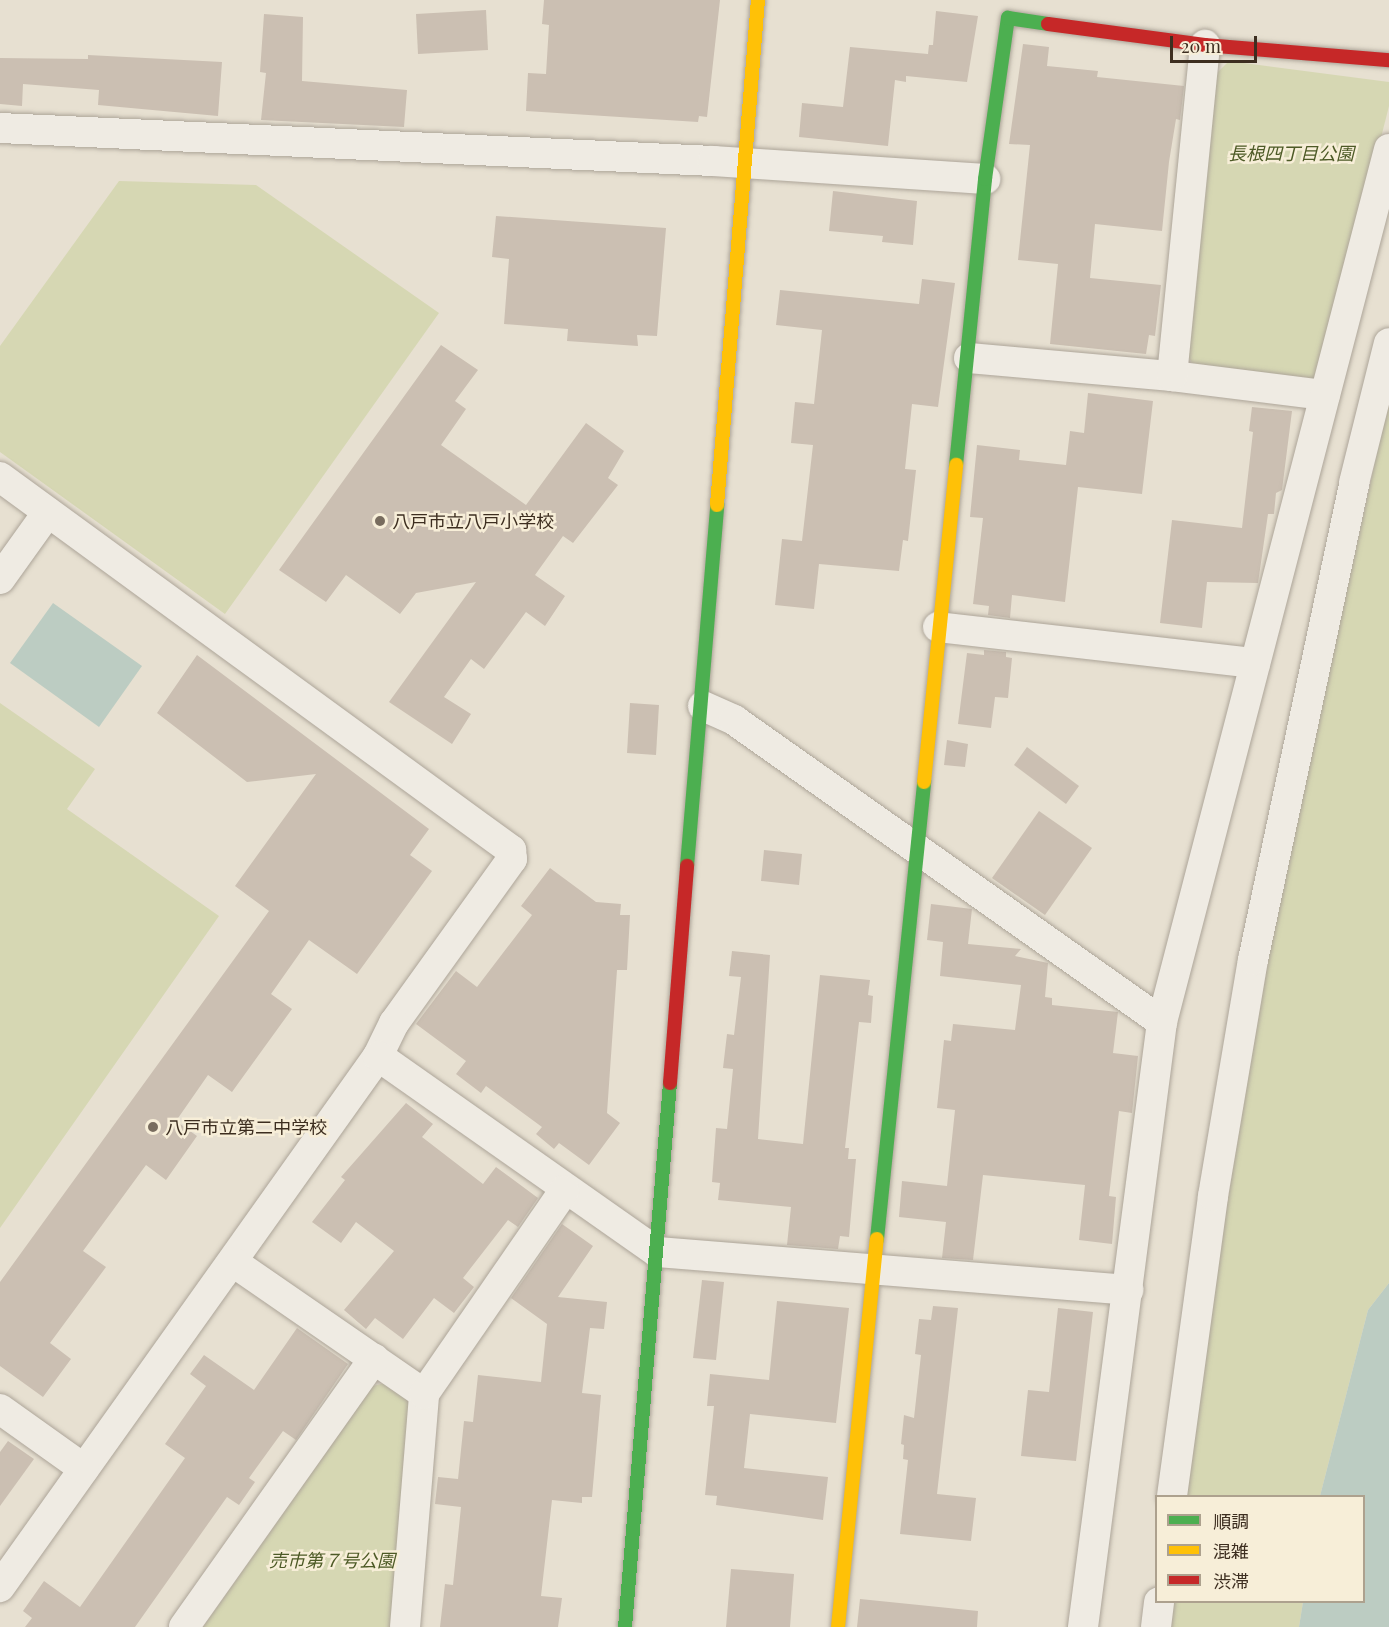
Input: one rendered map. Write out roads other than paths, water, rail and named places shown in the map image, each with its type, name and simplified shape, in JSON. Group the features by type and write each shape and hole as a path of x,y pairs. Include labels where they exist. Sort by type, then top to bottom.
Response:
{"street":[{"path":"625,1627 703,706 758,0"},
{"path":"838,1627 872,1271 919,848 938,627 969,358 985,179 1008,18 1205,45 1389,60"},
{"path":"1172,376 1205,45"},
{"path":"0,128 745,164 985,179"},
{"path":"1083,1627 1162,1022 1389,149"},
{"path":"1172,1495 1213,1196 1253,960 1354,483 1389,344"},
{"path":"969,358 1172,376 1325,395"},
{"path":"0,477 511,850 512,859 394,1023 378,1056 0,1587"},
{"path":"0,579 48,512"},
{"path":"938,627 1256,663"},
{"path":"703,706 734,720 919,848 1162,1022"},
{"path":"378,1056 564,1191 657,1252 1128,1290"},
{"path":"405,1627 424,1394 564,1191"},
{"path":"233,1262 424,1394"},
{"path":"184,1627 374,1359"},
{"path":"0,1409 84,1469"},
{"path":"1156,1627 1159,1603"}],"place":[{"name":"八戸市立八戸小学校","path":"380,521"},
{"name":"八戸市立第二中学校","path":"153,1127"}],"park label":[{"name":"長根四丁目公園","path":"1291,153"},
{"name":"売市第７号公園","path":"332,1560"}]}
